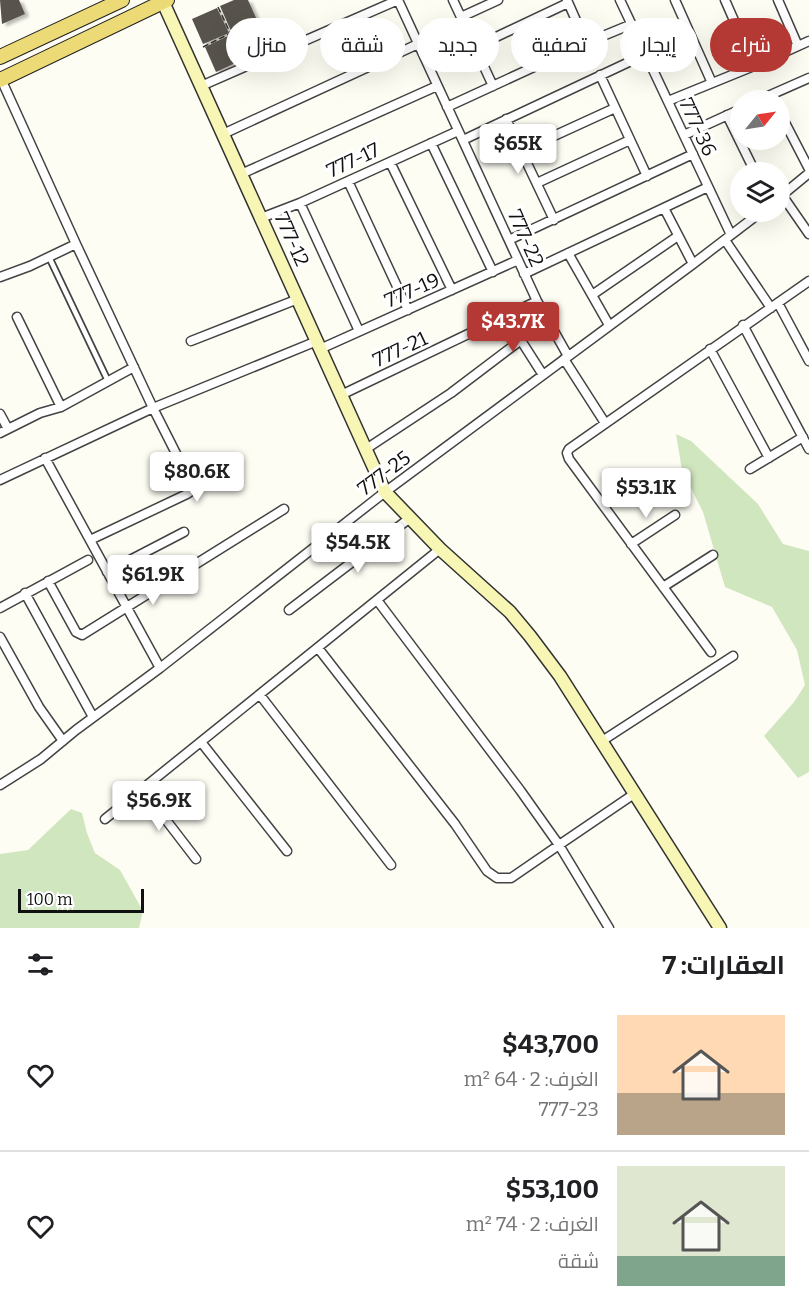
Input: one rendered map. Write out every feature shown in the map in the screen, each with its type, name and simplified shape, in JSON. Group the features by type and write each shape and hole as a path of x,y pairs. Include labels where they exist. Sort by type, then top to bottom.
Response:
{"main road":[{"path":"0,57 122,0"},
{"path":"1,80 165,1"}],"street":[{"name":"777-22","path":"398,0 417,42"},
{"path":"201,86 398,0"},
{"path":"453,0 460,17 498,0"},
{"name":"777-36","path":"620,0 629,18"},
{"path":"675,0 712,83"},
{"path":"724,0 732,18"},
{"path":"778,0 798,46"},
{"name":"777-12","path":"165,1 201,86 385,492"},
{"path":"499,35 567,2 574,18"},
{"path":"792,49 809,40"},
{"path":"223,134 417,44"},
{"path":"463,140 620,66"},
{"name":"777-22","path":"431,72 537,301 566,358 605,423"},
{"path":"487,72 493,86"},
{"path":"447,107 523,72"},
{"name":"777-36","path":"655,72 708,187 728,237 809,361"},
{"path":"669,101 739,72"},
{"path":"600,75 647,176"},
{"path":"787,90 809,78"},
{"path":"1,80 153,408 193,488"},
{"path":"241,174 437,86"},
{"path":"521,151 615,108"},
{"path":"684,135 730,114"},
{"path":"727,115 750,162"},
{"path":"506,119 554,220"},
{"name":"777-17","path":"261,218 300,203 458,130"},
{"path":"790,132 809,171 790,188"},
{"path":"537,183 630,140"},
{"path":"431,143 493,272"},
{"path":"509,240 693,154"},
{"path":"390,162 452,290"},
{"path":"348,181 408,310"},
{"path":"524,274 708,187"},
{"path":"300,203 359,332"},
{"path":"664,208 693,264"},
{"path":"790,208 809,234"},
{"name":"777-25","path":"0,785 41,759 385,492 748,222"},
{"path":"592,295 678,236"},
{"path":"0,277 76,244"},
{"path":"568,253 609,325"},
{"name":"777-19","path":"0,480 153,408 318,345 359,332 518,260"},
{"path":"711,652 569,459 567,453 605,423 809,280"},
{"path":"191,341 298,299"},
{"name":"777-21","path":"341,395 537,301"},
{"path":"17,317 61,407"},
{"path":"506,317 543,375"},
{"path":"743,326 809,449"},
{"path":"366,449 451,393 520,339"},
{"path":"710,349 769,458"},
{"path":"0,414 4,431 40,413 61,407 134,367"},
{"path":"750,469 803,437"},
{"path":"45,458 160,668"},
{"path":"90,540 186,494 193,488 237,471"},
{"path":"385,492 440,549 510,612 560,676 720,928"},
{"path":"48,581 78,634 82,635 284,509"},
{"path":"632,544 675,515"},
{"path":"289,609 410,518"},
{"path":"107,572 184,532"},
{"path":"105,819 440,549"},
{"path":"663,586 713,555"},
{"path":"0,608 88,560"},
{"path":"25,594 93,717"},
{"path":"377,600 520,789 559,845 609,928"},
{"path":"0,637 39,707 63,741"},
{"path":"318,648 455,824 487,871 497,878 511,878 634,794"},
{"path":"602,741 733,656"},
{"path":"260,695 391,865"},
{"path":"201,742 287,851"},
{"path":"142,789 196,860"}],"lane":[{"path":"49,257 108,381"}],"path":[{"path":"219,7 226,22"},
{"path":"204,46 226,35"}],"green space":[{"path":"676,434 691,441 758,504 783,544 809,551 809,772 798,778 764,736 794,702 805,685 797,650 772,607 725,587 703,512 682,470"},
{"path":"71,809 82,813 95,853 120,870 143,911 139,928 0,928 0,854 28,850"}],"building":[{"path":"0,0 19,0 25,14 2,24"},
{"path":"234,0 248,0 256,18 226,20 220,6"},
{"path":"217,8 226,27 226,34 203,44 192,19"},
{"path":"226,37 226,67 216,72 205,47"}]}
